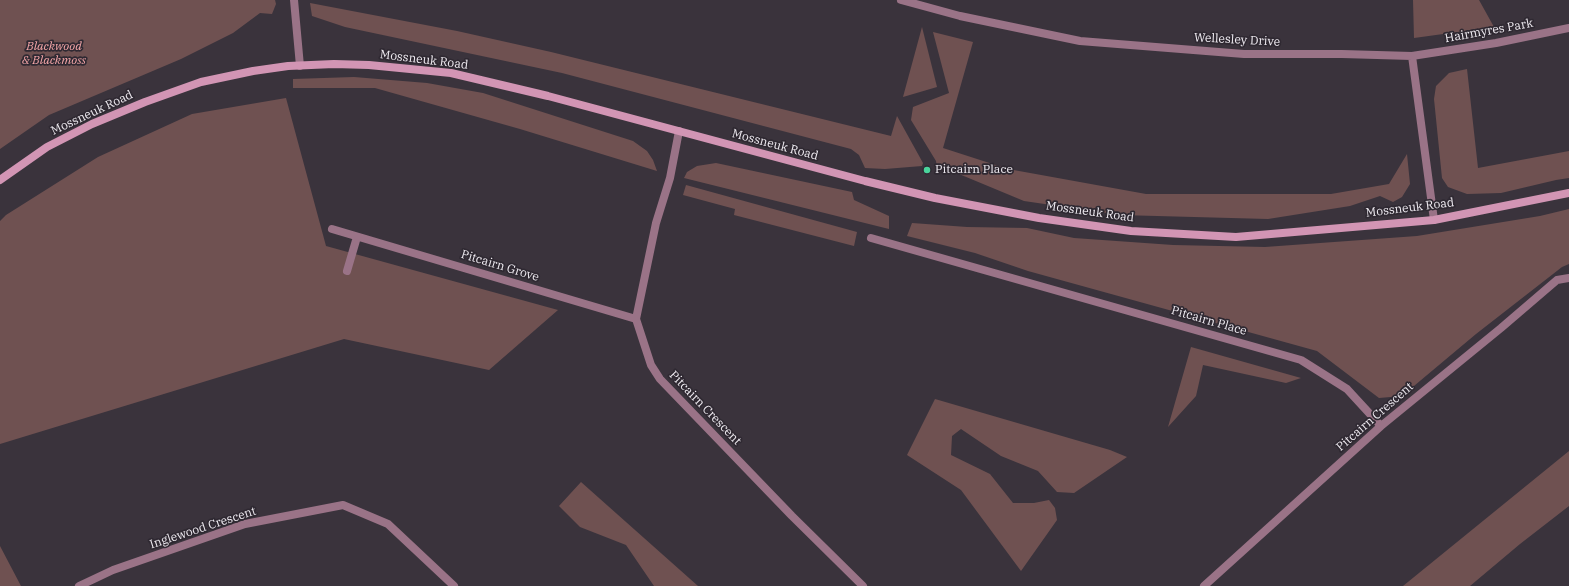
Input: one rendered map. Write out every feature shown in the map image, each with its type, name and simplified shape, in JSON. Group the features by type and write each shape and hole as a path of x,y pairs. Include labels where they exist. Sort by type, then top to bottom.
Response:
{"street":[{"path":"294,0 300,66"},
{"name":"Wellesley Drive","path":"901,0 960,16 1080,41 1244,54 1412,56"},
{"name":"Hairmyres Park","path":"1412,56 1496,43 1569,28"},
{"path":"1412,56 1434,220"},
{"name":"Mossneuk Road","path":"0,180 46,147 92,124 144,102 201,82 253,71 288,66 334,64 369,65 451,73 548,96 935,198 1039,218 1131,231 1236,237 1434,220 1569,193"},
{"name":"Pitcairn Crescent","path":"679,131 670,178 656,223 636,319 651,365 660,380 792,516 863,586"},
{"name":"Pitcairn Grove","path":"332,229 636,319"},
{"path":"347,271 357,237"},
{"name":"Pitcairn Place","path":"871,238 1301,360 1347,389 1381,426"},
{"name":"Pitcairn Crescent","path":"1204,586 1381,426 1557,280 1569,278"},
{"name":"Inglewood Crescent","path":"79,586 113,570 245,524 343,505 388,524 454,586"}],"green space":[{"name":"Blackwood & Blackmoss","path":"0,0 275,0 276,4 272,14 260,13 233,33 181,59 49,115 0,149"},
{"path":"1413,0 1479,0 1494,27 1414,38"},
{"path":"310,3 457,31 551,52 891,136 897,116 923,163 922,166 885,169 865,168 859,155 851,149 562,73 345,27 312,16"},
{"path":"922,27 937,87 903,97"},
{"path":"933,32 973,42 943,148 1008,169 1146,194 1331,194 1389,184 1407,154 1410,184 1402,197 1393,202 1380,196 1350,206 1268,219 1120,215 1024,201 959,174 937,168 936,161 911,120 913,107 949,93"},
{"path":"1467,69 1478,168 1569,151 1569,178 1501,193 1467,194 1448,187 1442,178 1434,99 1436,86 1449,73"},
{"path":"354,77 427,83 483,93 633,141 647,151 653,160 657,171 520,129 375,88 293,88 293,79"},
{"path":"286,98 326,246 558,310 489,370 344,339 0,444 0,221 6,215 98,157 192,114"},
{"path":"716,163 852,192 854,200 889,216 889,229 684,178 687,172 697,166"},
{"path":"686,185 857,232 854,246 734,215 735,209 683,195"},
{"path":"1569,209 1569,264 1562,267 1476,334 1402,396 1379,398 1317,351 1028,271 975,253 907,236 912,223 967,227 1027,228 1074,238 1173,245 1265,247 1417,236 1540,216"},
{"path":"1191,347 1301,378 1286,383 1203,365 1196,396 1168,427"},
{"path":"935,399 1110,450 1127,457 1074,493 1057,492 1038,471 1001,456 961,429 952,436 951,455 990,474 1013,503 1034,503 1049,500 1055,508 1057,520 1021,571 961,490 907,455"},
{"path":"1569,451 1569,506 1520,544 1470,586 1403,586"},
{"path":"581,482 698,586 654,586 626,545 580,527 559,506"},
{"path":"0,546 21,586 0,586"}],"place":[{"name":"Pitcairn Place","path":"927,170"}]}
